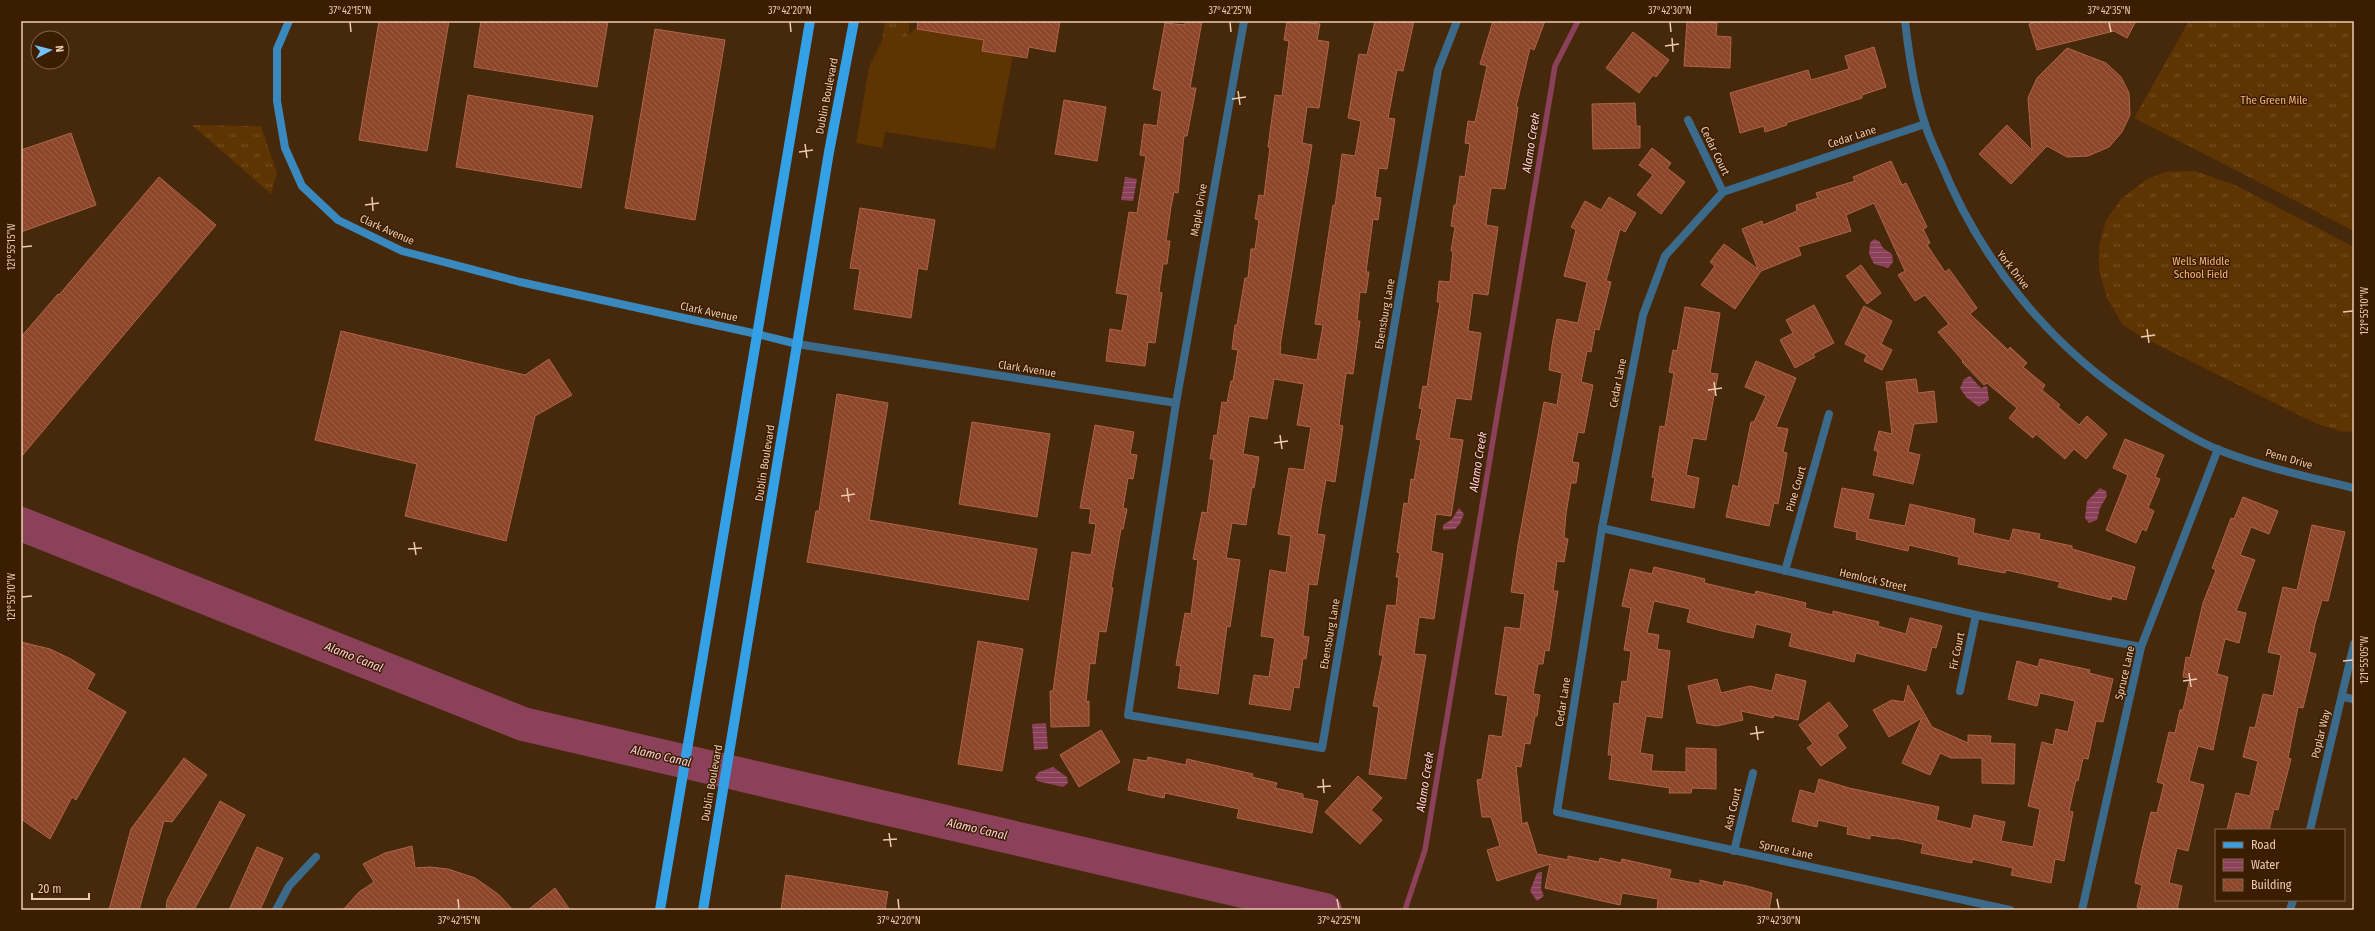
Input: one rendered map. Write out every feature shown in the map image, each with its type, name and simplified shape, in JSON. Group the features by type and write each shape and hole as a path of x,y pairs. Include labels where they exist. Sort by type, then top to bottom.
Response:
{"main road":[{"path":"660,910 810,21"},
{"name":"Dublin Boulevard","path":"702,910 829,152 854,21"}],"street":[{"name":"Clark Avenue","path":"289,21 277,49 277,101 285,148 302,186 338,220 402,250 520,282 797,344 1176,403"},
{"name":"Maple Drive","path":"1176,403 1244,21"},
{"name":"Ebensburg Lane","path":"1176,403 1128,715 1322,748 1438,70 1458,21"},
{"name":"York Drive","path":"1906,21 1910,63 1925,124 1954,194 1988,257 2030,309 2074,356 2110,386 2159,418 2218,450"},
{"name":"Cedar Court","path":"1688,120 1723,192"},
{"name":"Cedar Lane","path":"1557,812 1602,528 1642,315 1665,256 1723,192 1925,124"},
{"name":"Pine Court","path":"1785,571 1829,414"},
{"name":"Penn Drive","path":"2218,450 2288,471 2354,488"},
{"name":"Spruce Lane","path":"2082,910 2141,647 2218,450"},
{"name":"Hemlock Street","path":"1602,528 1976,615 2141,647"},
{"name":"Fir Court","path":"1960,691 1976,615"},
{"name":"Poplar Way","path":"2310,829 2354,644"},
{"path":"2342,696 2354,699"},
{"name":"Ash Court","path":"1734,851 1752,773"},
{"name":"Spruce Lane","path":"1557,812 2010,910"},
{"path":"276,910 289,886 316,857"}],"green space":[{"path":"885,21 910,21 908,36 896,42 882,41"},
{"name":"The Green Mile","path":"2189,21 2354,21 2354,231 2134,118"},
{"path":"914,29 984,40 983,51 1013,56 995,149 885,132 882,148 856,143 869,67 882,41 900,40"},
{"path":"192,125 261,126 277,173 271,194"},
{"name":"Wells Middle School Field","path":"2195,171 2235,185 2354,247 2354,431 2344,432 2317,424 2140,336 2122,324 2107,298 2099,271 2099,247 2106,220 2122,198 2146,180 2165,172"}],"water":[{"path":"1125,177 1137,179 1133,201 1121,200"},
{"path":"1874,239 1879,241 1883,248 1892,254 1893,262 1888,268 1874,264 1869,254 1870,243"},
{"path":"1970,376 1981,388 1987,386 1989,400 1979,407 1966,397 1960,388 1964,379"},
{"path":"2100,488 2106,491 2107,496 2100,508 2097,520 2089,523 2085,518 2087,501"},
{"path":"1459,508 1464,514 1460,524 1455,529 1443,530 1443,525 1452,519"},
{"path":"1046,723 1048,749 1034,750 1032,724"},
{"path":"1053,767 1067,777 1068,783 1063,787 1037,781 1035,777 1039,772"},
{"path":"1542,872 1541,889 1544,896 1537,901 1530,891 1537,873"}],"building":[{"path":"379,21 449,21 427,151 359,140"},
{"path":"481,21 608,21 597,87 474,67"},
{"path":"918,21 1060,21 1055,52 1029,47 1027,58 982,51 984,40 917,29"},
{"path":"1185,21 1202,21 1190,88 1196,88 1187,136 1184,136 1178,193 1174,192 1171,207 1166,241 1170,241 1167,264 1163,264 1159,292 1162,293 1155,343 1148,342 1145,366 1106,361 1110,329 1122,331 1128,295 1116,293 1129,212 1137,213 1146,156 1140,155 1144,124 1157,126 1162,91 1153,89 1165,23 1185,25"},
{"path":"1287,21 1320,24 1317,40 1329,42 1319,108 1307,107 1302,143 1312,145 1280,347 1280,354 1317,360 1323,325 1315,324 1333,205 1335,206 1342,154 1355,156 1361,121 1348,118 1359,54 1367,55 1375,21 1414,21 1403,71 1397,70 1388,118 1395,119 1387,169 1379,168 1375,197 1381,198 1378,220 1373,219 1366,272 1369,272 1366,293 1360,292 1357,321 1360,321 1353,374 1346,373 1339,425 1343,426 1335,482 1326,480 1317,534 1325,535 1317,585 1309,584 1303,636 1309,637 1306,659 1303,658 1299,688 1294,687 1290,710 1249,704 1254,675 1269,677 1275,638 1261,636 1270,570 1286,573 1291,536 1278,534 1289,468 1304,470 1311,427 1297,425 1304,384 1274,379 1267,419 1249,416 1243,454 1259,457 1254,488 1252,487 1246,525 1232,523 1226,558 1240,560 1230,627 1227,626 1218,694 1178,688 1181,666 1176,665 1185,613 1191,614 1198,560 1193,559 1202,512 1207,513 1214,459 1210,459 1214,435 1217,436 1222,402 1227,403 1231,381 1233,381 1238,350 1232,349 1235,325 1237,325 1245,278 1248,278 1251,249 1255,249 1259,220 1255,219 1259,195 1264,196 1270,147 1268,147 1275,95 1282,96 1289,41 1284,40"},
{"path":"1493,21 1545,21 1534,50 1530,48 1516,107 1518,107 1505,189 1491,188 1486,225 1498,227 1488,295 1473,293 1468,331 1481,333 1471,400 1456,398 1449,438 1463,440 1451,516 1436,514 1431,551 1443,554 1434,619 1419,617 1414,654 1426,655 1406,779 1369,774 1379,707 1373,706 1383,655 1379,655 1387,605 1396,606 1399,577 1396,577 1400,553 1397,552 1404,503 1408,504 1411,479 1414,480 1421,440 1416,439 1422,409 1419,408 1423,386 1427,387 1440,302 1437,302 1439,281 1450,282 1453,251 1451,251 1455,227 1451,226 1454,205 1456,205 1460,176 1465,177 1470,144 1465,143 1468,121 1475,122 1487,66 1480,64"},
{"path":"1687,21 1717,23 1716,36 1731,37 1730,68 1684,66"},
{"path":"2040,21 2136,21 2127,38 2114,31 2037,50 2029,24"},
{"path":"655,29 725,40 695,220 625,208"},
{"path":"1633,32 1669,60 1656,77 1653,75 1639,93 1606,68"},
{"path":"1874,47 1886,87 1862,95 1862,98 1786,123 1787,125 1765,132 1764,126 1740,133 1730,93 1808,70 1811,80 1849,69 1845,56"},
{"path":"2067,48 2106,63 2121,77 2129,93 2130,115 2122,132 2109,147 2088,156 2067,157 2047,146 2011,184 1979,154 2007,125 2032,150 2028,98 2037,78"},
{"path":"468,95 593,116 581,188 456,167"},
{"path":"1064,100 1106,107 1097,161 1055,154"},
{"path":"1635,103 1636,126 1640,126 1640,148 1593,149 1592,104"},
{"path":"71,133 96,205 21,232 21,150"},
{"path":"1652,148 1671,163 1667,168 1685,182 1661,214 1637,195 1653,175 1639,165"},
{"path":"1891,161 1902,185 1906,183 1927,227 1923,229 1930,243 1927,245 1945,272 1949,269 1977,308 1970,314 2008,350 2010,347 2027,363 2023,367 2045,385 2042,390 2060,405 2058,407 2079,425 2087,416 2107,434 2086,459 2074,449 2065,459 2036,434 2033,438 2009,418 2017,408 1987,383 1984,385 1962,362 1963,361 1938,332 1949,324 1925,295 1915,301 1898,275 1905,271 1874,203 1846,215 1851,231 1798,247 1801,255 1761,271 1735,309 1701,285 1715,266 1710,262 1724,244 1758,269 1742,229 1762,221 1763,225 1797,211 1796,205 1818,198 1816,193 1855,181 1853,177"},
{"path":"159,177 216,225 21,457 21,337 58,294 59,295"},
{"path":"1609,197 1636,213 1625,232 1620,229 1606,281 1611,282 1599,330 1595,329 1591,352 1587,351 1581,382 1593,385 1584,433 1578,432 1572,462 1579,463 1576,483 1571,483 1566,514 1564,538 1568,539 1564,562 1557,561 1553,591 1558,591 1549,651 1545,650 1543,664 1538,664 1533,694 1540,695 1537,716 1535,716 1530,744 1525,743 1521,767 1516,766 1522,824 1527,822 1537,854 1568,860 1568,856 1599,862 1600,858 1621,863 1622,859 1671,870 1669,878 1700,884 1700,880 1723,886 1724,881 1747,886 1772,893 1769,910 1657,910 1658,899 1622,893 1620,905 1545,888 1550,864 1497,881 1487,850 1500,846 1491,817 1482,817 1477,780 1482,779 1489,735 1502,737 1508,696 1495,694 1505,627 1520,629 1525,594 1511,592 1518,545 1544,402 1557,405 1562,373 1549,370 1552,345 1557,319 1578,323 1587,282 1564,276 1576,230 1571,227 1585,201 1601,210"},
{"path":"860,208 935,220 927,270 918,268 911,318 854,309 860,269 850,268"},
{"path":"1861,265 1881,293 1867,304 1846,276"},
{"path":"1814,305 1834,343 1813,354 1815,357 1795,368 1780,340 1793,333 1786,320"},
{"path":"1864,306 1892,321 1881,344 1892,350 1882,370 1864,361 1867,355 1845,344"},
{"path":"1685,307 1720,313 1710,373 1718,374 1706,440 1693,438 1686,475 1699,478 1694,508 1651,500 1655,478 1652,477 1660,426 1665,427 1674,373 1669,372 1673,350 1677,351"},
{"path":"341,331 525,375 549,359 572,395 535,416 506,541 405,516 417,464 315,440"},
{"path":"1756,361 1796,378 1776,427 1788,429 1783,452 1787,453 1778,504 1774,503 1769,526 1726,517 1733,485 1738,487 1751,422 1754,422 1766,396 1745,387"},
{"path":"1916,379 1918,393 1934,391 1937,422 1914,424 1908,452 1920,455 1913,484 1873,475 1878,452 1874,450 1879,431 1892,434 1886,382"},
{"path":"837,394 888,403 869,520 1037,549 1028,600 807,562 816,511 819,511"},
{"path":"972,422 1050,434 1037,517 959,504"},
{"path":"1095,425 1134,432 1130,454 1137,455 1133,479 1128,478 1123,508 1127,509 1123,529 1121,529 1111,587 1113,588 1106,632 1099,631 1095,664 1090,663 1086,702 1089,701 1089,726 1051,727 1050,691 1053,691 1072,552 1091,555 1096,524 1089,523 1091,509 1080,508"},
{"path":"2125,439 2164,455 2155,477 2160,479 2148,508 2154,511 2146,531 2142,529 2136,543 2106,530 2128,475 2113,468"},
{"path":"1842,488 1874,494 1868,519 1905,526 1910,504 1975,519 1973,533 2010,541 2013,529 2040,534 2039,539 2072,546 2072,549 2135,567 2126,600 2112,596 2111,600 2058,587 2060,582 2006,570 2005,573 1958,564 1959,557 1909,545 1908,551 1856,539 1857,532 1834,527"},
{"path":"2243,497 2278,511 2269,534 2251,527 2240,555 2255,560 2236,611 2246,613 2239,643 2225,639 2217,674 2228,677 2213,750 2198,746 2189,781 2204,785 2188,851 2177,848 2169,883 2182,886 2177,910 2148,910 2137,907 2142,885 2135,883 2151,812 2157,813 2164,784 2157,782 2169,732 2175,733 2180,710 2183,710 2190,678 2183,677 2186,657 2190,658 2203,603 2216,570 2212,568 2231,518 2234,519"},
{"path":"2312,525 2345,532 2328,601 2322,600 2315,624 2309,652 2316,654 2303,708 2298,707 2288,758 2291,759 2278,810 2274,809 2269,829 2227,829 2236,793 2250,796 2258,761 2243,757 2250,727 2255,728 2263,694 2273,696 2281,655 2268,652 2283,587 2297,590"},
{"path":"1654,567 1705,579 1704,583 1755,595 1756,591 1806,603 1805,608 1833,615 1833,611 1879,622 1878,626 1906,634 1910,618 1942,626 1936,648 1932,647 1926,671 1856,653 1854,662 1789,646 1792,633 1756,624 1753,638 1687,622 1690,609 1654,601 1647,633 1659,635 1657,649 1670,651 1662,718 1646,716 1640,753 1653,755 1651,771 1686,772 1686,748 1716,749 1716,789 1692,788 1691,793 1669,793 1670,788 1609,779 1612,755 1608,755 1614,703 1619,704 1622,681 1627,682 1631,651 1624,650 1631,608 1622,606 1630,569 1652,574"},
{"path":"978,641 1023,649 1002,771 958,764"},
{"path":"21,642 50,649 71,659 95,674 87,689 126,712 76,800 72,797 50,839 21,819"},
{"path":"2040,659 2090,670 2089,673 2113,679 2103,722 2096,721 2088,759 2083,758 2078,781 2076,780 2069,811 2073,812 2064,861 2055,859 2051,883 2011,875 2013,868 1972,859 1972,863 1921,853 1923,844 1895,838 1870,835 1870,839 1847,834 1848,827 1818,820 1817,827 1792,821 1800,790 1815,794 1819,779 1849,788 1939,807 1936,820 1971,829 1974,815 2005,822 2001,841 2033,847 2040,809 2028,806 2042,742 2053,745 2056,729 2068,732 2075,701 2040,693 2037,706 2008,699 2017,661 2038,667"},
{"path":"1776,674 1806,681 1798,720 1774,715 1773,718 1741,711 1743,720 1717,726 1697,723 1688,686 1717,679 1721,693 1750,686 1772,691"},
{"path":"1908,685 1932,727 1968,743 1968,735 1991,736 1990,743 2015,744 2014,784 1982,783 1982,758 1951,758 1940,753 1930,775 1902,763 1922,718 1889,737 1873,710 1892,700 1904,702"},
{"path":"1829,702 1848,726 1837,735 1846,748 1821,766 1807,748 1813,744 1799,725"},
{"path":"1101,730 1120,762 1079,787 1060,755"},
{"path":"1148,757 1186,765 1187,759 1253,774 1252,777 1277,783 1275,788 1303,794 1303,798 1318,801 1312,833 1237,818 1239,809 1165,793 1164,798 1128,790 1134,759 1147,761"},
{"path":"184,758 207,775 172,822 164,821 139,910 109,910 131,829"},
{"path":"1358,776 1382,798 1371,810 1382,820 1360,844 1325,812"},
{"path":"220,801 245,815 194,910 166,910 167,900"},
{"path":"412,846 415,868 430,867 448,869 475,878 498,894 513,910 343,910 359,892 374,882 363,864 385,853"},
{"path":"257,847 283,858 260,910 229,910"},
{"path":"786,875 888,892 885,910 781,910"},
{"path":"555,888 570,910 528,910"}],"waterway":[{"name":"Alamo Creek","path":"1405,910 1425,850 1555,66 1578,21"},
{"name":"Alamo Canal","path":"21,524 523,724 1325,910"}]}
